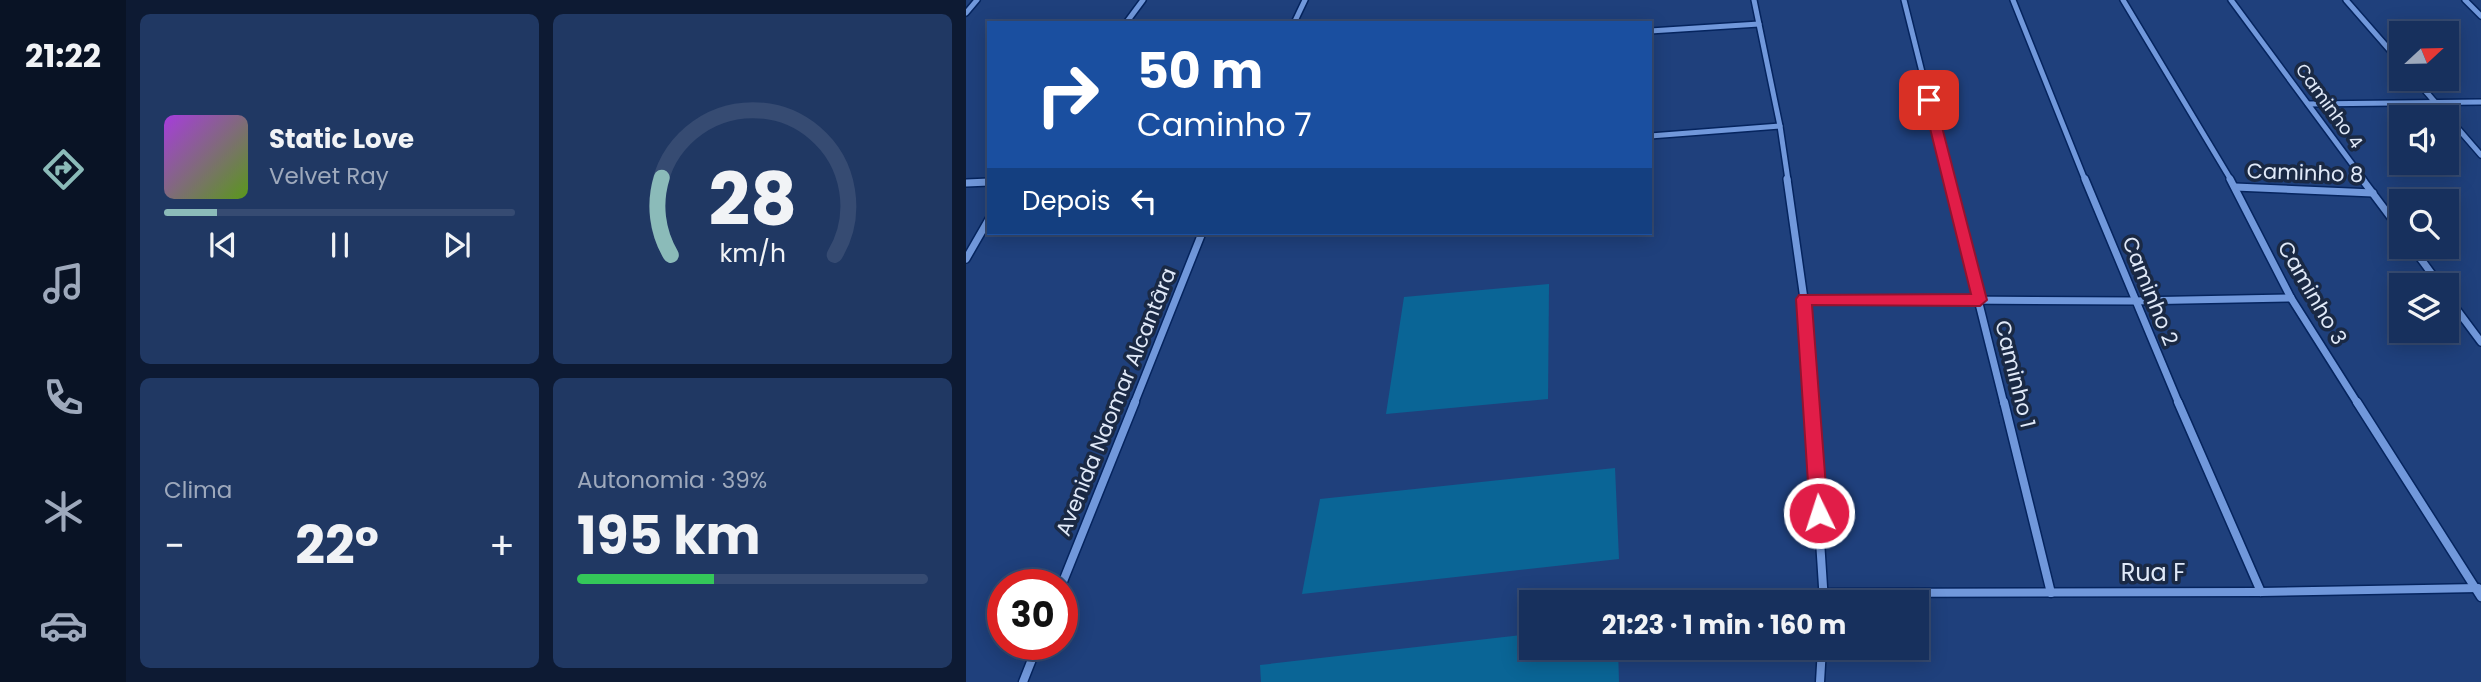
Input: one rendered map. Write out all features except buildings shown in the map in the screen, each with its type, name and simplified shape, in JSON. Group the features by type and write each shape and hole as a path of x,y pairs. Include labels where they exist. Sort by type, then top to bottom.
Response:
{"street":[{"path":"966,13 977,0"},
{"path":"1127,21 1143,0"},
{"path":"1295,21 1305,0"},
{"path":"1754,0 1780,126 1804,299 1823,590"},
{"name":"Caminho 1","path":"1904,0 2051,593"},
{"name":"Caminho 2","path":"2013,0 2134,301 2261,592"},
{"name":"Caminho 3","path":"2123,0 2235,187 2291,298 2478,588 2481,597"},
{"name":"Caminho 4","path":"2231,0 2389,214"},
{"path":"2346,0 2389,49"},
{"path":"2465,0 2481,16"},
{"path":"1652,30 1759,24"},
{"path":"2425,91 2481,155"},
{"path":"2308,104 2481,102"},
{"path":"1652,136 1780,126"},
{"path":"966,183 987,182"},
{"name":"Caminho 8","path":"2235,187 2374,193"},
{"path":"966,259 987,222"},
{"name":"Avenida Naomar Alcantâra","path":"1068,569 1201,235"},
{"path":"1804,299 2134,301 2291,298"},
{"path":"2459,312 2481,342"},
{"name":"Rua F","path":"1929,596 2478,588"},
{"path":"1023,682 1032,660"},
{"path":"1820,682 1821,660"}],"route":[{"path":"1819,513 1804,299 1980,300 1929,100"}]}
